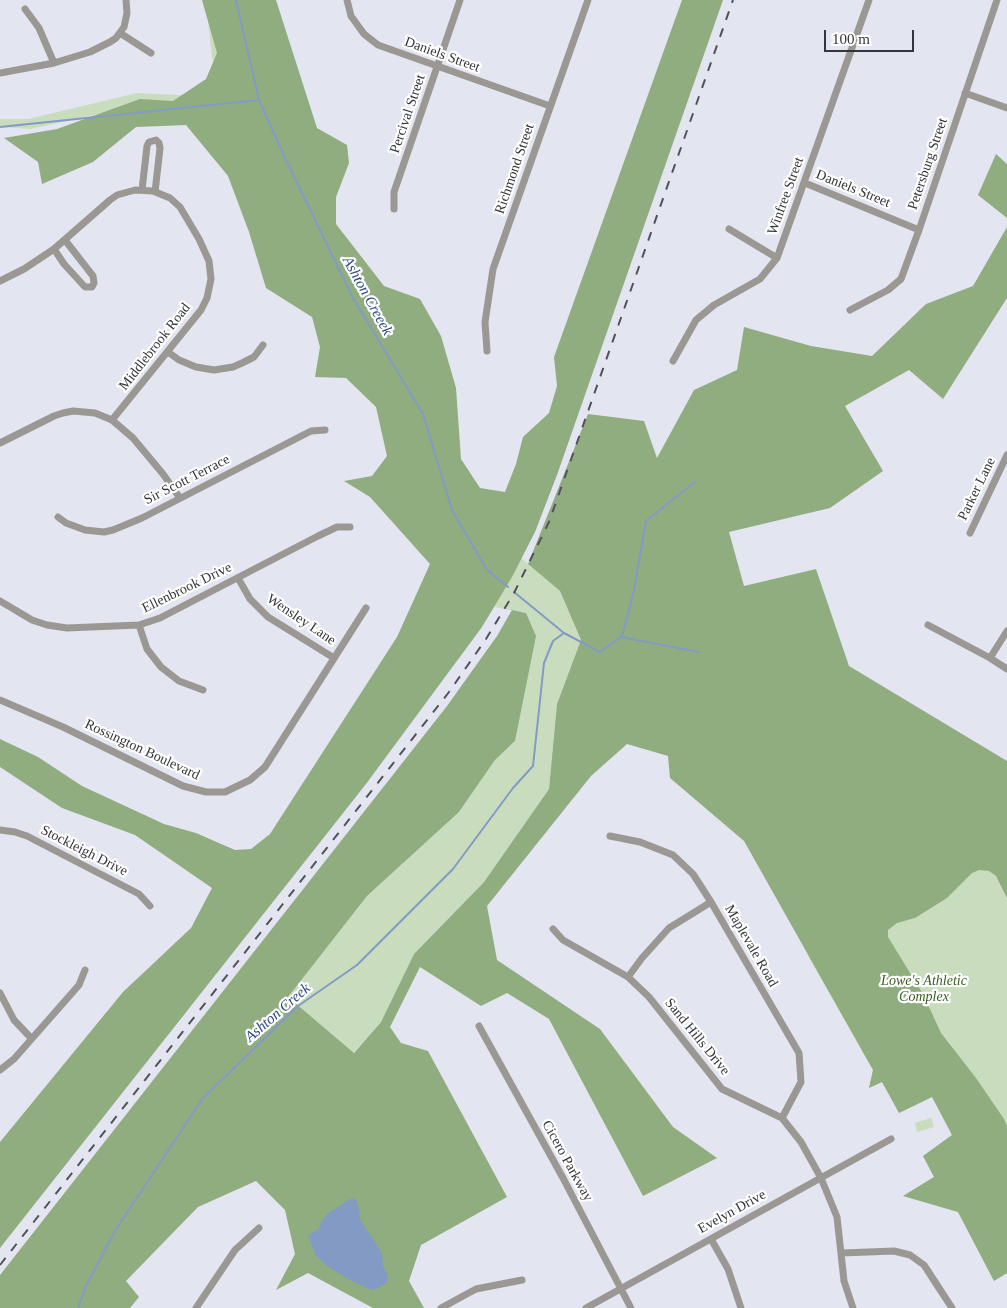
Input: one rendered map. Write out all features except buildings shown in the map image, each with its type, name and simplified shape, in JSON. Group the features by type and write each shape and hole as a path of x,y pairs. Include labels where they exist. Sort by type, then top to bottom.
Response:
{"street":[{"path":"0,73 54,63 110,42 120,33 126,19 126,0"},
{"name":"Daniels Street","path":"347,0 351,16 364,34 378,45 550,106"},
{"name":"Percival Street","path":"394,209 394,192 460,0"},
{"name":"Richmond Street","path":"487,351 485,322 493,269 588,0"},
{"name":"Winfree Street","path":"674,361 696,320 714,304 760,279 777,258 869,0"},
{"name":"Petersburg Street","path":"850,310 888,290 901,279 997,0"},
{"path":"25,9 39,28 54,63"},
{"path":"120,33 151,54"},
{"path":"965,93 1007,108"},
{"path":"142,190 147,146 149,142 156,140 160,148 155,192"},
{"name":"Daniels Street","path":"805,183 919,230"},
{"name":"Middlebrook Road","path":"0,281 24,269 54,249 110,200 125,192 142,190 155,192 170,198 180,207 206,253 211,270 210,288 203,307 112,420"},
{"path":"729,230 777,258"},
{"path":"54,249 69,270 85,287 92,287 94,284 93,276 65,240"},
{"path":"168,352 196,368 224,370 254,356 263,345"},
{"path":"0,443 63,412 86,411 102,415 112,420 133,438 151,458 180,498"},
{"name":"Sir Scott Terrace","path":"58,517 76,527 104,532 128,525 311,430 325,430"},
{"name":"Parker Lane","path":"970,533 1007,455"},
{"name":"Ellenbrook Drive","path":"0,601 32,620 47,625 67,628 139,625 160,618 337,528 350,527"},
{"name":"Wensley Lane","path":"238,578 250,599 268,617 334,658"},
{"name":"Rossington Boulevard","path":"0,700 63,726 183,786 206,792 225,792 250,780 265,766 366,608"},
{"path":"139,625 147,649 161,668 179,681 203,690"},
{"path":"928,625 1007,669"},
{"path":"990,658 1007,631"},
{"name":"Stockleigh Drive","path":"0,830 27,836 139,894 150,906"},
{"name":"Maplevale Road","path":"610,836 640,842 672,855 693,874 711,902 799,1053 801,1082 782,1118"},
{"path":"628,977 669,928 711,902"},
{"name":"Sand Hills Drive","path":"552,929 564,940 628,977 649,997 722,1089 782,1118 801,1142 821,1178 837,1216 844,1281 853,1308"},
{"path":"0,1070 14,1059 79,985 85,970"},
{"path":"0,994 14,1020 32,1038"},
{"name":"Cicero Parkway","path":"479,1026 631,1308"},
{"name":"Evelyn Drive","path":"586,1308 891,1139"},
{"path":"196,1308 235,1250 259,1228"},
{"path":"711,1238 728,1269 742,1308"},
{"path":"842,1253 894,1251 910,1255 924,1264 952,1308"},
{"path":"441,1308 476,1289 522,1280"}],"green space":[{"path":"202,0 276,0 317,128 347,145 349,163 336,197 336,224 384,286 420,299 441,336 456,388 461,459 480,488 505,492 516,464 523,437 549,413 557,386 554,357 682,0 723,0 557,475 535,532 512,577 482,627 366,784 0,1248 0,1142 123,992 191,928 212,888 135,835 62,808 0,767 0,739 38,757 82,786 164,824 196,833 235,850 251,849 270,834 397,637 430,564 370,497 344,481 372,476 387,456 376,407 346,378 315,377 320,347 312,317 266,288 249,232 228,176 186,125 136,127 93,162 42,184 38,162 4,138 57,129 140,99 173,101 206,79 217,53"},
{"path":"206,0 326,231 444,445 506,545 560,591 581,640 557,704 549,789 484,882 414,954 381,1022 353,1053 287,997 367,896 459,812 495,760 515,741 526,613 478,604 421,494 222,86 212,58"},
{"path":"137,93 219,97 140,105 30,129 0,127 0,119 28,119"},
{"path":"996,154 1007,164 1007,218 978,195"},
{"path":"1007,227 1007,298 943,399 909,370 845,406 883,471 830,508 729,532 744,586 816,569 849,666 1007,761 1007,898 996,876 989,871 979,870 972,873 947,898 915,918 897,923 888,930 888,937 923,994 941,1033 976,1078 1007,1126 1007,1273 994,1281 958,1212 903,1196 934,1177 923,1156 952,1135 932,1097 899,1113 882,1082 869,1088 873,1070 744,841 670,778 668,756 627,744 591,776 487,906 497,960 600,1029 673,1127 717,1158 643,1196 549,1019 507,993 481,1006 420,967 390,1027 401,1043 428,1051 507,1197 421,1245 409,1281 424,1308 373,1308 308,1273 276,1290 295,1254 285,1210 256,1181 198,1207 126,1281 139,1297 130,1308 0,1308 0,1275 447,706 497,636 512,610 526,613 536,636 515,741 495,760 459,812 367,896 288,997 354,1053 381,1022 414,954 484,882 549,789 557,704 581,640 560,591 528,564 588,414 644,421 657,458 694,390 737,370 744,327 811,346 872,356 926,304 973,286"},
{"name":"Lowe's Athletic Complex","path":"995,856 1007,876 1007,1273 994,1281 958,1212 903,1196 934,1177 923,1156 952,1135 932,1097 899,1113 882,1082 869,1088 873,1070 808,956"},
{"path":"931,1118 934,1127 917,1132 915,1123"}],"water":[{"path":"350,1199 355,1199 358,1204 360,1219 382,1253 383,1267 388,1275 387,1282 379,1288 371,1290 327,1266 315,1255 308,1235 319,1229 321,1222 327,1214"}],"waterway":[{"name":"Ashton Creeek","path":"236,0 259,100 286,160 353,298 423,414 452,510 487,570 508,587"},
{"path":"0,127 259,100"},
{"path":"622,636 633,595 646,521 695,482"},
{"path":"514,592 564,633 600,652 621,637 699,652"},
{"name":"Ashton Creek","path":"78,1308 86,1286 115,1231 203,1098 298,1006 357,965 453,869 513,788 533,766 544,663 553,641 564,633"}],"railway":[{"path":"0,1265 449,692 486,639 514,593 549,522 733,0"}]}
